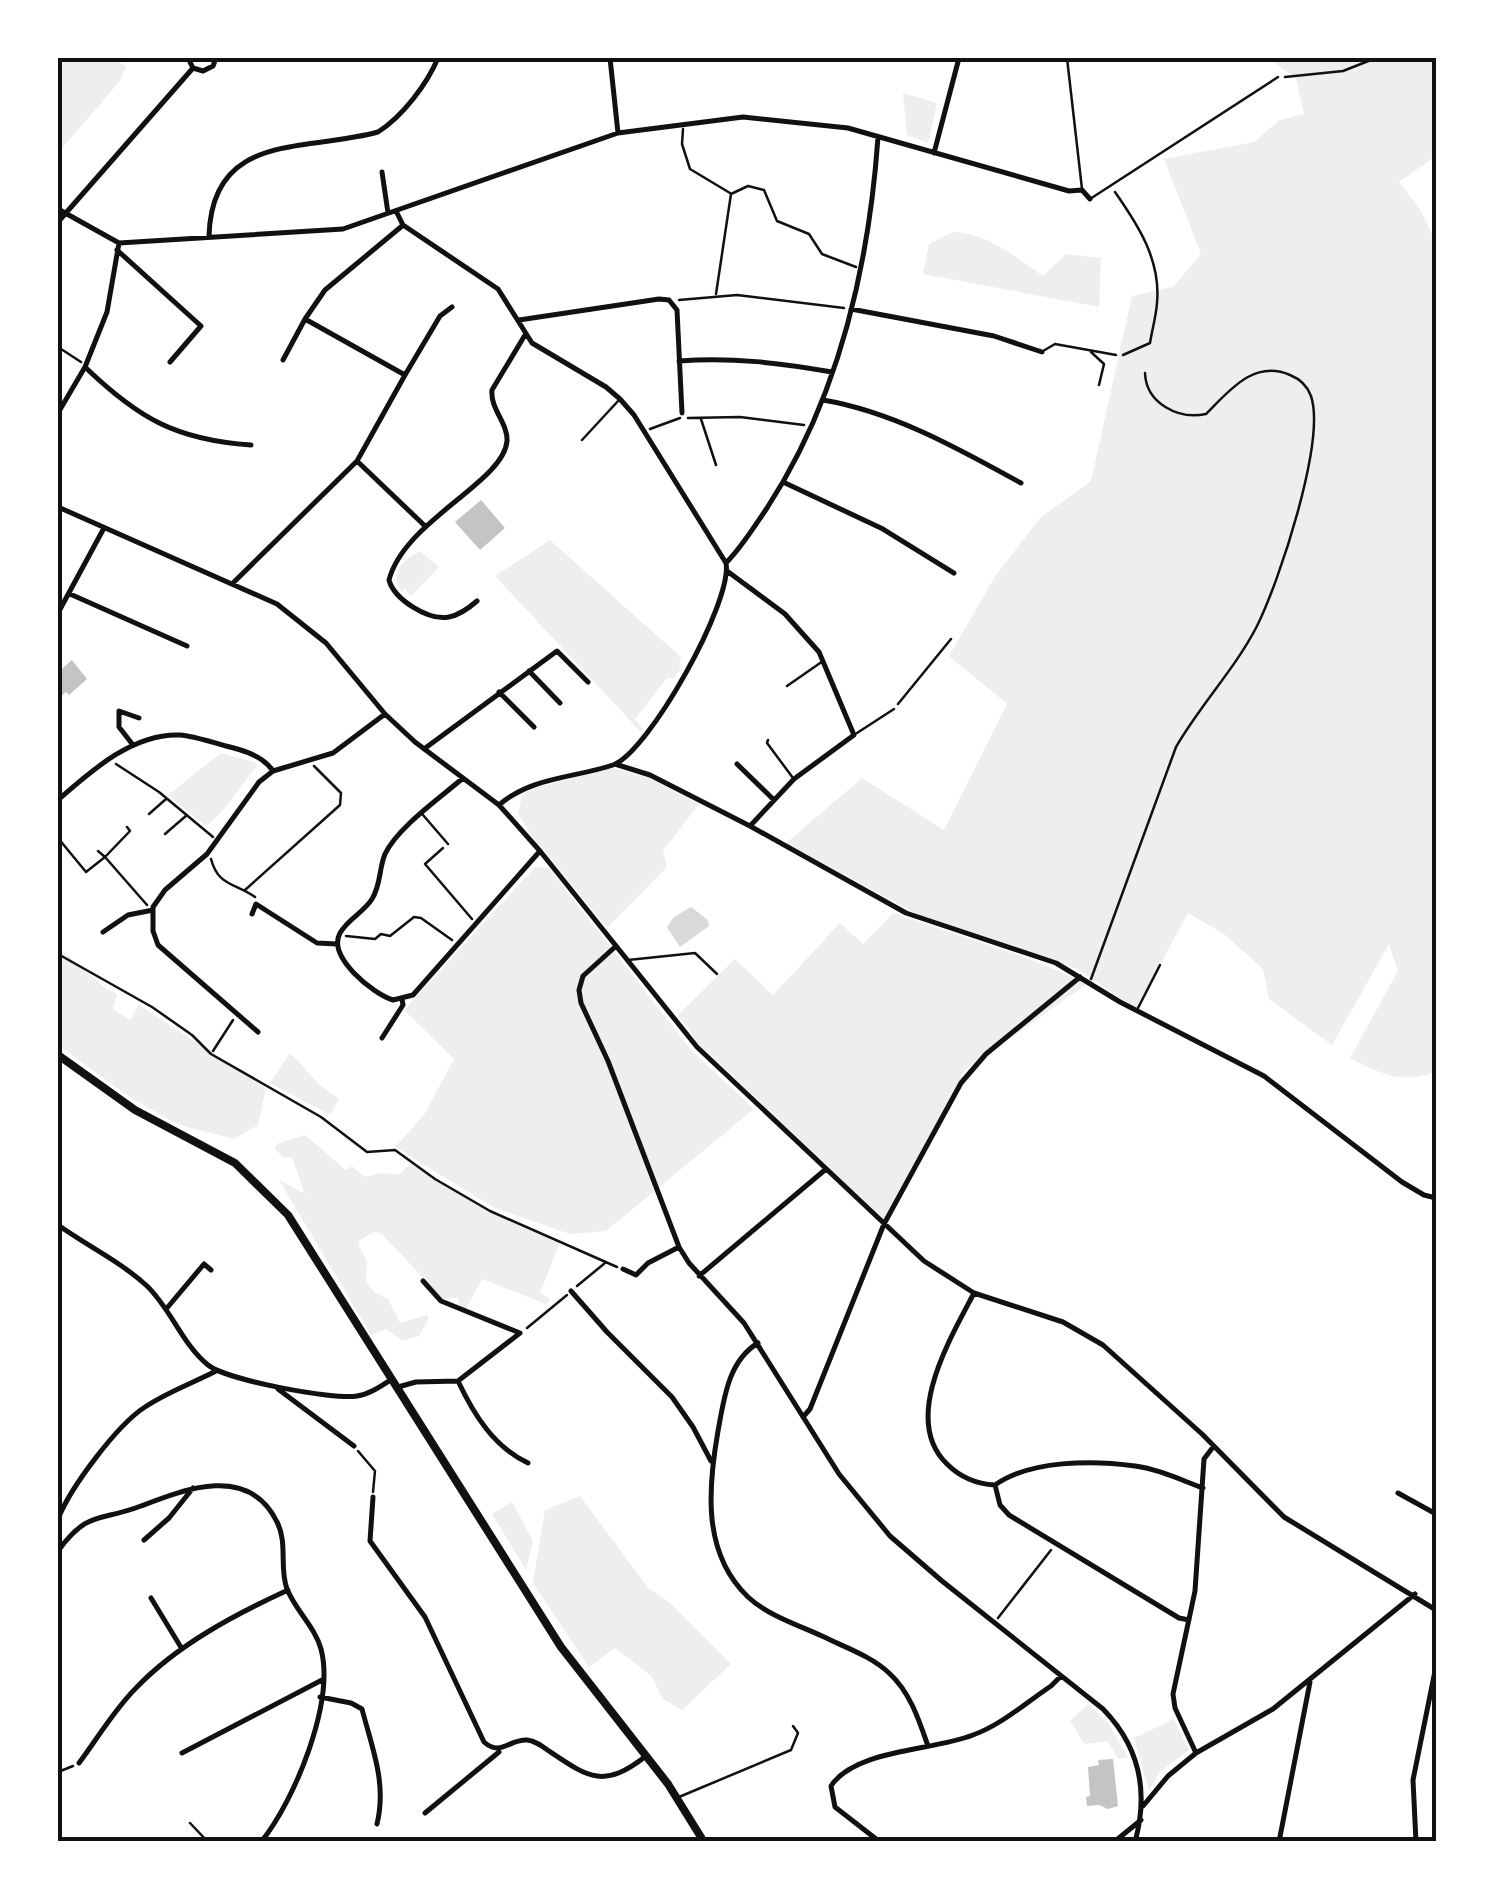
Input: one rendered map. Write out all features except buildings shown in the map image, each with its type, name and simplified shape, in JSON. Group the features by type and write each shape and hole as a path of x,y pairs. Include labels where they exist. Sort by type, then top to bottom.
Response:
{"main road":[{"path":"58,1055 135,1110 219,1152 251,1176 306,1240 561,1647 678,1797 704,1842"}],"street":[{"path":"188,58 193,68"},
{"path":"193,68 208,70 216,58"},
{"path":"209,236 210,210 218,192 250,156 278,147 378,132 391,124 409,102 438,58"},
{"path":"610,58 618,134"},
{"path":"934,153 958,58"},
{"path":"58,222 61,211 193,68"},
{"path":"118,246 209,236 343,229 618,134 755,117 848,128 1069,191 1082,190 1090,199"},
{"path":"499,805 526,787 615,764 644,738 667,706 720,603 726,567 782,482 823,400 851,309 878,137"},
{"path":"382,172 388,214"},
{"path":"61,211 118,246 201,326 170,362"},
{"path":"396,211 403,225 498,288 532,343 620,399 726,567 785,614 824,660 854,735 794,779 750,826"},
{"path":"283,360 325,290 403,225"},
{"path":"58,413 85,366 107,312 118,246"},
{"path":"518,320 659,299 672,302 677,310 682,413"},
{"path":"233,582 357,461 440,316 452,307"},
{"path":"851,309 994,336 1042,352"},
{"path":"305,319 405,376"},
{"path":"477,600 450,616 440,617 410,604 394,592 388,580 400,552 491,470 504,450 506,434 491,399 492,390 525,335"},
{"path":"679,361 711,358 774,362 832,372"},
{"path":"85,366 145,418 182,434 251,446"},
{"path":"823,400 908,426 1021,483"},
{"path":"357,461 425,526"},
{"path":"782,482 883,529 954,573"},
{"path":"58,507 278,604 326,643 385,714 424,749 499,805 706,1057 934,1269 974,1293 1063,1322 1103,1345 1214,1446 1284,1517 1416,1594 1436,1610"},
{"path":"58,614 104,528"},
{"path":"70,594 187,646"},
{"path":"424,749 558,652 588,682"},
{"path":"529,671 560,703"},
{"path":"500,692 534,727"},
{"path":"132,746 120,727 119,711 139,718"},
{"path":"258,1032 158,946 153,932 153,909 165,890 218,842 244,801 273,771 350,744 385,714"},
{"path":"58,800 108,760 158,737 182,735 263,759 273,771"},
{"path":"615,764 650,775 750,826 906,914 1056,963 1264,1076 1402,1182 1436,1198"},
{"path":"737,764 774,800"},
{"path":"462,778 396,838 385,855 376,892 340,934 342,957 367,985 383,997 402,999 413,995 540,851"},
{"path":"252,914 256,904 317,943 338,944"},
{"path":"104,932 128,915 153,909"},
{"path":"616,946 583,976 580,996 632,1119 679,1247 699,1276 744,1323 840,1474 890,1536 1119,1725 1136,1759 1143,1806 1135,1842"},
{"path":"803,1417 810,1409 884,1224 971,1069 1080,977"},
{"path":"382,1038 403,1005 402,999"},
{"path":"699,1276 826,1170"},
{"path":"58,1225 146,1284 199,1356 216,1371 276,1386 353,1397 394,1383 458,1381 520,1333"},
{"path":"623,1269 636,1275 648,1263 679,1247"},
{"path":"166,1308 204,1264 212,1270"},
{"path":"422,1281 441,1301 520,1333"},
{"path":"571,1291 672,1397 694,1426 713,1464"},
{"path":"974,1293 935,1379 926,1417 931,1444 941,1459 970,1480 995,1486 1037,1469 1106,1464 1147,1468 1203,1488"},
{"path":"758,1343 734,1367 722,1413 713,1464 711,1526 718,1551 730,1575 748,1597 887,1670 909,1698 928,1746"},
{"path":"58,1519 73,1490 129,1420 144,1407 216,1371"},
{"path":"458,1381 486,1430 528,1463"},
{"path":"276,1386 284,1396 354,1446"},
{"path":"1196,1753 1175,1708 1173,1694 1195,1591 1204,1459 1214,1446"},
{"path":"995,1486 1000,1505 1009,1515 1179,1618 1189,1620"},
{"path":"144,1540 194,1487"},
{"path":"58,1551 73,1530 86,1521 194,1487 238,1488 257,1498 277,1521 288,1590 320,1643 322,1680 300,1777 276,1823 261,1842"},
{"path":"1398,1493 1436,1514"},
{"path":"373,1498 370,1541 424,1616 484,1742 501,1750"},
{"path":"79,1764 134,1690 182,1649 288,1590"},
{"path":"1143,1806 1168,1776 1196,1753 1310,1682 1416,1594"},
{"path":"151,1598 182,1649"},
{"path":"1416,1842 1414,1780 1436,1666"},
{"path":"880,1842 835,1808 831,1786 845,1770 966,1738 1052,1686 1060,1676"},
{"path":"182,1754 322,1680"},
{"path":"1279,1842 1310,1682"},
{"path":"320,1697 351,1702 362,1710 380,1778 382,1803 377,1824"},
{"path":"426,1813 470,1772 522,1740 534,1741 586,1776 600,1778 626,1772 646,1756"},
{"path":"1114,1842 1140,1820"},
{"path":"58,1838 66,1842"}],"lane":[{"path":"1067,58 1082,190"},
{"path":"1090,199 1278,78"},
{"path":"1042,352 1055,344 1116,356"},
{"path":"1090,351 1104,364 1099,385"},
{"path":"582,440 620,399"},
{"path":"787,686 824,660"},
{"path":"854,735 894,710"},
{"path":"768,740 794,779"},
{"path":"422,814 448,844"},
{"path":"626,960 695,953 716,974"},
{"path":"1137,1010 1160,965"},
{"path":"678,1797 791,1750 798,1733 793,1726"},
{"path":"190,1823 208,1842"}],"path":[{"path":"1278,78 1343,71 1376,58"},
{"path":"683,124 682,144 690,170 731,194"},
{"path":"731,194 748,186 764,190 777,222 809,234 822,254 858,268"},
{"path":"1111,187 1144,238 1154,268 1158,300 1150,343 1116,356"},
{"path":"716,295 731,194"},
{"path":"672,302 716,295 768,297 851,309"},
{"path":"58,348 85,366"},
{"path":"1089,982 1096,973 1176,747 1243,651 1285,560 1309,453 1313,408 1310,393 1302,382 1283,372 1254,372 1206,414 1187,415 1160,405 1148,393 1145,373"},
{"path":"701,418 716,465"},
{"path":"644,432 663,422 701,418 776,420 812,428"},
{"path":"894,710 951,639"},
{"path":"108,760 168,798 218,842"},
{"path":"244,890 340,805 342,792 314,767 312,760"},
{"path":"150,814 168,798"},
{"path":"165,834 188,814"},
{"path":"58,838 86,872 112,851 130,831 127,827"},
{"path":"448,844 425,864 476,924"},
{"path":"106,845 112,851"},
{"path":"98,850 153,909"},
{"path":"212,861 221,880 252,894"},
{"path":"340,934 375,939 381,934 390,936 414,917 458,945"},
{"path":"58,954 152,1007 192,1035 211,1054 321,1116 373,1154 395,1150 490,1211 623,1269"},
{"path":"211,1054 237,1015"},
{"path":"520,1333 606,1262"},
{"path":"354,1446 374,1470 373,1498"},
{"path":"994,1623 1055,1544"},
{"path":"58,1772 79,1764"}],"shaded area":[{"path":"58,58 112,58 126,66 120,81 58,153"},
{"path":"1267,58 1436,58 1436,156 1399,182 1421,211 1436,242 1436,1071 1414,1077 1382,1073 1350,1058 1398,971 1389,944 1332,1045 1269,999 1263,969 1224,934 1188,913 1136,1009 1078,969 919,915 786,843 862,778 944,830 1007,704 949,656 996,575 1041,517 1091,481 1132,296 1173,287 1201,254 1164,159 1254,142 1280,120 1304,114 1296,78"},
{"path":"903,93 937,103 928,143 907,135"},
{"path":"953,232 989,241 1043,276 1066,254 1101,258 1099,307 923,274 929,244"},
{"path":"550,540 682,658 682,667 674,678 667,678 635,719 643,729 641,732 495,576"},
{"path":"420,551 439,567 410,597 405,588 402,592 398,586 397,573 408,558"},
{"path":"221,753 257,766 206,826 168,795"},
{"path":"613,768 649,778 699,804 663,851 667,867 607,928 532,836 518,813 522,796 531,789"},
{"path":"535,867 549,868 691,1050 754,1109 606,1231 570,1234 495,1208 395,1147 424,1115 454,1059 404,1010"},
{"path":"691,907 708,920 709,926 680,947 667,927 674,917"},
{"path":"893,913 1027,958 1087,984 965,1070 884,1219 699,1044 678,1015 735,959 773,995 840,923 863,944"},
{"path":"58,947 117,994 113,1009 130,1020 139,1005 266,1088 258,1125 234,1139 184,1126 125,1094 58,1045"},
{"path":"290,1053 339,1099 330,1115 270,1083"},
{"path":"305,1135 346,1170 352,1166 365,1177 400,1174 411,1163 466,1198 560,1242 540,1293 551,1299 546,1304 482,1279 466,1309 459,1306 458,1298 443,1299 375,1231 359,1241 367,1261 366,1282 374,1292 388,1299 400,1323 427,1315 429,1318 419,1336 402,1341 386,1329 371,1335 279,1180 305,1194 292,1157 283,1157 275,1149 276,1144"},
{"path":"580,1496 649,1589 669,1602 731,1664 682,1710 663,1699 651,1676 615,1648 589,1667 533,1583 545,1510"},
{"path":"512,1502 533,1541 526,1570 492,1514"},
{"path":"1088,1704 1109,1724 1128,1757 1119,1759 1107,1741 1083,1742 1070,1721"},
{"path":"1174,1719 1189,1750 1161,1771 1149,1790 1134,1738"}]}
